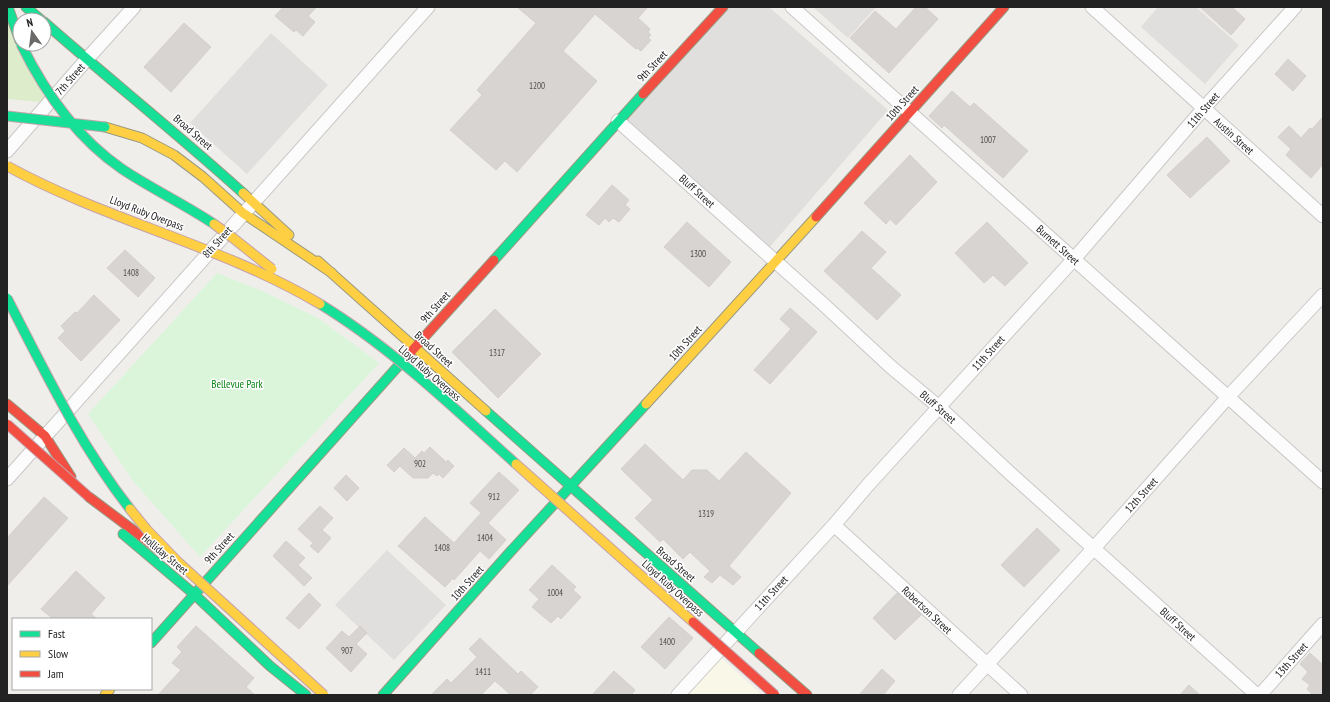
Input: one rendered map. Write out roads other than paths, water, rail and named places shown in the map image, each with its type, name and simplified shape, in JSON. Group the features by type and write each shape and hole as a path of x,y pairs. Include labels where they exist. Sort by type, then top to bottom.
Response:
{"main road":[{"path":"8,7 12,18"},
{"name":"9th Street","path":"152,642 618,121 723,7"},
{"name":"10th Street","path":"383,695 570,486 776,262 1004,7"},
{"name":"Broad Street","path":"52,29 204,158 415,349 807,695"},
{"path":"25,52 32,66 60,109 94,146 121,167 221,228 303,294"},
{"path":"7,116 105,127 142,138 174,155 203,177 243,213 332,273"},
{"name":"Lloyd Ruby Overpass","path":"7,166 28,178 68,196 206,249 253,269 303,294 331,311 370,338 420,378 775,695"},
{"path":"7,298 52,386 91,454 116,490 147,530 184,569"},
{"path":"7,404 45,436 89,505"},
{"path":"7,424 89,496 184,569 324,695"},
{"name":"Holliday Street","path":"7,434 194,594 270,666 306,695"}],"street":[{"name":"7th Street","path":"7,152 134,7"},
{"name":"8th Street","path":"7,478 428,7"},
{"name":"Burnett Street","path":"792,7 1323,482"},
{"name":"Austin Street","path":"1092,7 1323,216"},
{"name":"11th Street","path":"678,695 1074,259 1204,108 1295,7"},
{"name":"Bluff Street","path":"618,121 891,367 939,407 1012,475 1258,695"},
{"name":"12th Street","path":"959,695 1094,548 1228,397 1323,295"},
{"name":"Robertson Street","path":"834,525 1021,695"},
{"name":"13th Street","path":"1258,695 1323,624"}],"park label":[{"name":"Bellevue Park","path":"237,384"}]}
